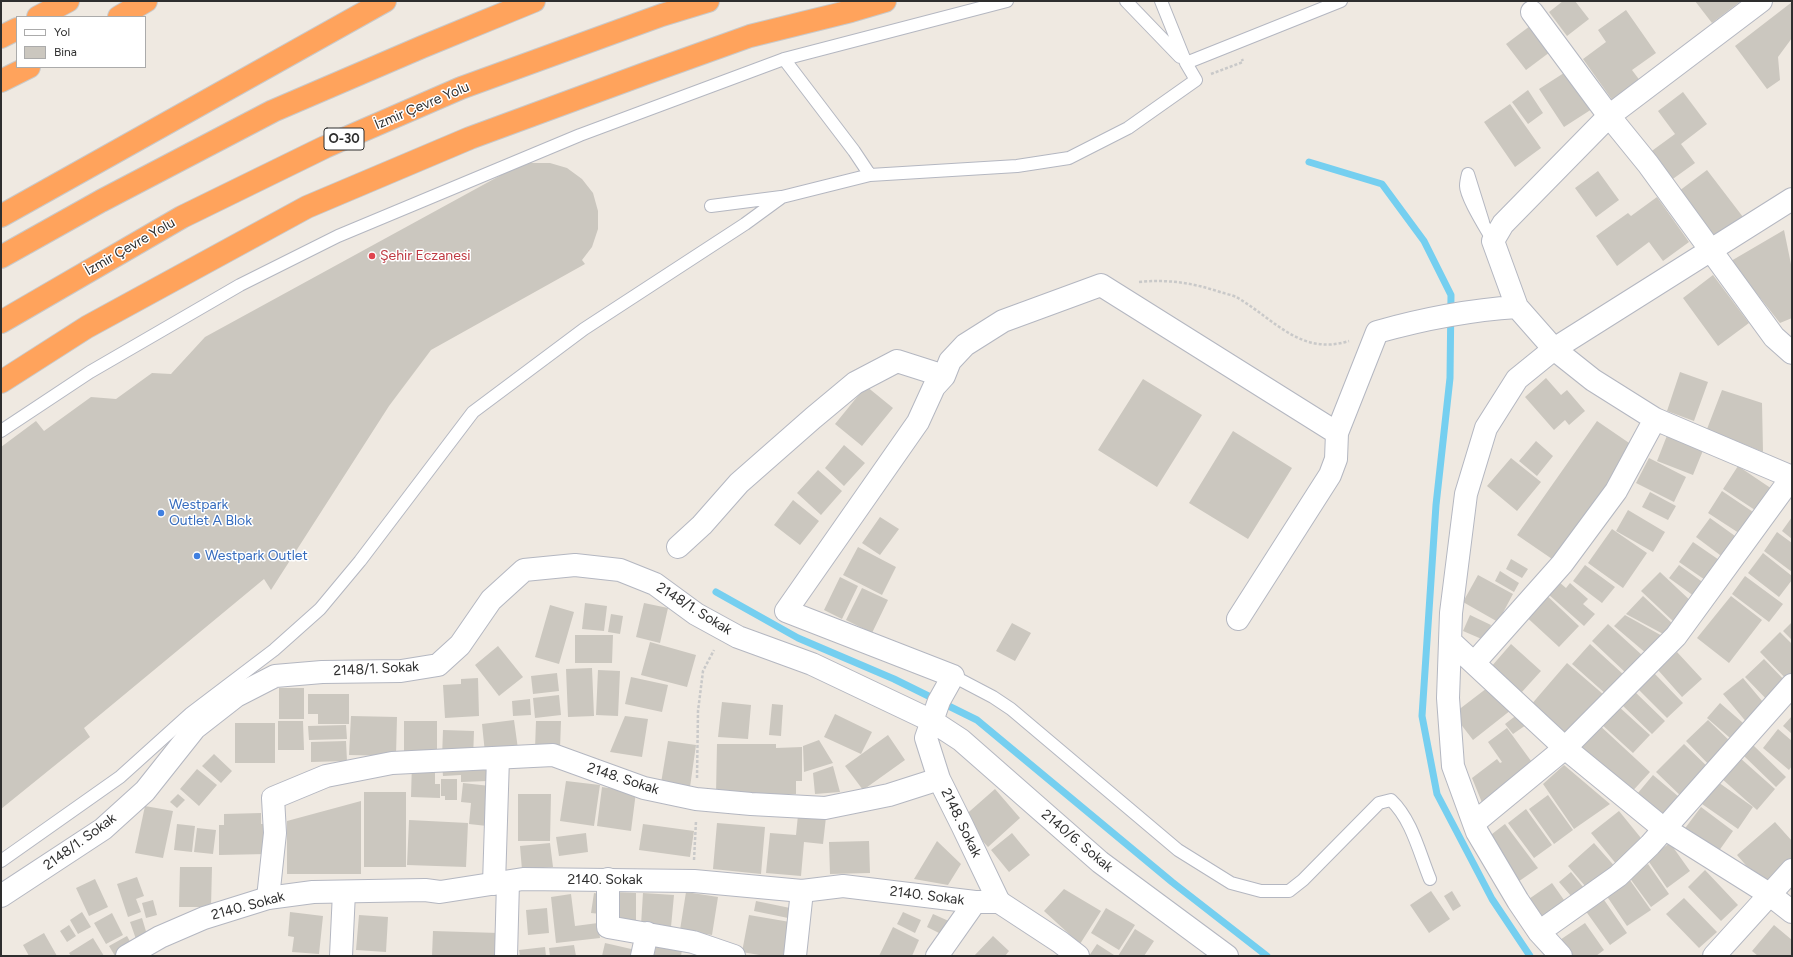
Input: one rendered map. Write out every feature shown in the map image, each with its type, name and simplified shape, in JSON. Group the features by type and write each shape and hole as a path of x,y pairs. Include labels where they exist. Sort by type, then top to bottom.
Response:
{"highway":[{"path":"40,16 67,1"},
{"path":"121,16 146,1"},
{"path":"1,216 376,6 392,1"},
{"path":"1,257 100,201 273,111 534,1"},
{"name":"İzmir Çevre Yolu","path":"1,322 182,217 326,147 461,88 662,15 708,1"},
{"path":"1,382 87,327 307,207 470,138 750,36 885,1"},
{"path":"1,37 16,30"},
{"path":"1,81 27,68"}],"street":[{"path":"32,16 67,1"},
{"path":"1474,822 1565,748 1676,636 1792,477 1655,419 1593,380 1554,349 1517,308 1488,232 1503,224 1610,116 1760,1"},
{"path":"1532,12 1648,164 1774,337 1792,353"},
{"path":"1,30 16,23"},
{"path":"1561,956 1539,932 1518,901 1478,832 1453,766 1448,698 1451,613 1466,494 1486,428 1517,380 1554,349 1792,199"},
{"path":"939,779 926,738 939,701 953,676 786,611 918,422 934,387 944,376 950,361 965,345 1003,321 1101,285 1337,433"},
{"path":"1238,619 1330,476 1336,459 1337,433 1377,332 1404,324 1480,310 1517,308"},
{"path":"678,547 702,525 740,482 855,383 897,361 944,376"},
{"path":"1474,663 1562,564 1616,491 1655,419"},
{"name":"2148/1. Sokak","path":"1,896 103,829 145,791 195,728 236,696 275,676 322,672 401,671 438,665 460,645 491,600 524,570 575,565 620,570 655,584 696,614 738,637 812,664 932,721"},
{"path":"1450,641 1565,748 1664,828 1769,894 1792,912"},
{"path":"1539,932 1618,876 1664,828 1792,685"},
{"name":"2140/6. Sokak","path":"932,721 961,740 1100,862 1227,956"},
{"name":"2148. Sokak","path":"268,898 275,833 273,798 326,776 392,763 553,755 644,788 696,799 751,804 825,808 889,796 939,779 999,902"},
{"path":"498,758 501,883 506,956"},
{"path":"1714,956 1792,870"},
{"name":"2140. Sokak","path":"128,956 160,937 204,918 268,898 313,892 425,890 440,892 523,879 608,879 694,881 802,891 843,886 975,902 999,902"},
{"path":"608,879 608,927 647,932 693,942 734,956"},
{"path":"794,956 802,891"},
{"path":"341,956 344,892"},
{"path":"937,956 975,902"},
{"path":"999,902 1060,942 1078,956"},
{"path":"642,956 647,932"}],"lane":[{"path":"1,431 90,372 240,284 338,236 580,135 784,59 1007,1"},
{"path":"1126,1 1186,64"},
{"path":"711,206 782,197 870,175 1017,166 1070,158 1128,128 1196,80 1186,64 1161,1"},
{"path":"1186,64 1341,1"},
{"path":"784,59 854,150 870,175"},
{"path":"1,861 120,777 191,713 274,650 320,608 365,554 473,412 584,329 745,224 782,197"},
{"path":"953,676 993,697 1011,709 1178,850 1231,883 1260,892 1289,891 1303,880 1379,802 1390,800 1399,808 1406,818 1430,879"}],"path":[{"path":"1138,282 1161,280 1198,284 1237,298 1268,320 1306,343 1335,346 1377,332"},
{"path":"694,881 698,711 703,671 724,630"}],"building":[{"path":"1563,1 1575,1 1589,19 1567,36 1549,12"},
{"path":"1695,1 1741,1 1712,23"},
{"path":"1792,2 1792,38 1778,57 1780,80 1767,89 1735,46"},
{"path":"1626,10 1656,53 1632,70 1641,82 1613,101 1583,59 1606,42 1598,30"},
{"path":"1530,26 1550,52 1526,70 1506,44"},
{"path":"1567,71 1592,109 1564,127 1539,89"},
{"path":"1528,90 1543,113 1528,124 1512,102"},
{"path":"1683,92 1707,124 1681,144 1695,163 1670,181 1649,153 1675,134 1658,111"},
{"path":"1510,104 1541,148 1515,167 1484,122"},
{"name":"Westpark Outlet A Blok","path":"526,163 550,163 567,168 582,179 593,193 598,211 598,229 592,247 582,260 585,264 431,350 389,406 271,590 264,579 84,728 90,737 1,809 1,447 36,421 44,431 91,397 116,399 152,373 171,374 205,337 514,168"},
{"path":"1707,170 1743,217 1715,237 1679,191"},
{"path":"1598,171 1619,200 1596,217 1575,188"},
{"path":"1657,197 1689,242 1663,261 1649,242 1617,266 1596,236 1628,213 1631,216"},
{"path":"1784,230 1792,269 1792,318 1780,323 1731,261"},
{"path":"1713,275 1749,323 1718,346 1683,298"},
{"path":"1680,372 1708,382 1694,421 1667,411"},
{"path":"1546,378 1561,395 1567,390 1585,411 1569,425 1565,420 1554,430 1525,397"},
{"path":"1143,379 1202,415 1157,487 1098,450"},
{"path":"866,386 893,408 862,446 835,424"},
{"path":"1722,390 1762,403 1763,452 1707,429"},
{"path":"1597,421 1635,447 1555,561 1517,535"},
{"path":"1233,431 1292,468 1248,539 1189,503"},
{"path":"1668,433 1704,448 1693,475 1657,461"},
{"path":"1536,441 1553,456 1537,476 1519,461"},
{"path":"844,445 865,463 844,486 825,468"},
{"path":"1511,458 1541,482 1517,511 1487,486"},
{"path":"1649,458 1686,477 1674,502 1636,483"},
{"path":"1738,466 1775,491 1761,514 1723,489"},
{"path":"818,470 842,491 821,515 797,493"},
{"path":"1722,491 1759,516 1745,537 1708,513"},
{"path":"1650,492 1676,506 1668,520 1642,507"},
{"path":"793,500 819,521 800,545 774,525"},
{"path":"1628,510 1665,532 1653,552 1616,531"},
{"path":"880,517 899,529 880,555 862,543"},
{"path":"1792,517 1792,539 1782,531"},
{"path":"1710,518 1742,541 1728,561 1696,537"},
{"path":"1612,529 1647,553 1623,588 1588,563"},
{"path":"1777,532 1792,543 1792,572 1764,551"},
{"path":"1693,542 1725,564 1711,584 1679,562"},
{"path":"858,547 896,567 882,595 843,575"},
{"path":"1763,553 1792,576 1792,580 1779,597 1748,573"},
{"path":"1511,559 1528,569 1522,578 1506,569"},
{"path":"1585,565 1615,587 1602,603 1573,581"},
{"path":"1679,565 1708,586 1698,599 1669,578"},
{"path":"1500,571 1519,583 1514,592 1495,581"},
{"path":"1660,572 1694,604 1675,623 1641,591"},
{"path":"1478,575 1513,594 1498,622 1463,602"},
{"path":"1745,576 1783,604 1769,622 1732,594"},
{"path":"840,577 858,586 842,619 824,610"},
{"path":"1559,582 1566,588 1570,583 1588,599 1583,604 1595,614 1584,626 1548,594"},
{"path":"862,588 888,600 872,633 846,620"},
{"path":"1541,590 1579,626 1559,647 1521,612"},
{"path":"1643,596 1674,625 1665,635 1626,614"},
{"path":"1731,596 1762,620 1729,663 1697,638"},
{"path":"585,603 607,606 604,631 582,629"},
{"path":"644,603 668,608 660,643 636,637"},
{"path":"550,605 574,612 559,664 535,657"},
{"path":"611,614 623,616 620,634 608,632"},
{"path":"1470,615 1491,625 1484,640 1463,631"},
{"path":"1625,615 1664,637 1647,654 1614,626"},
{"path":"1792,622 1792,640 1783,631"},
{"path":"1012,623 1031,633 1015,661 996,651"},
{"path":"1608,624 1643,656 1627,674 1592,641"},
{"path":"1780,632 1792,644 1792,681 1790,683 1760,652"},
{"path":"575,635 613,635 612,663 575,663"},
{"path":"650,642 696,655 687,687 641,675"},
{"path":"1511,644 1541,671 1521,693 1491,667"},
{"path":"1590,644 1624,675 1607,695 1572,664"},
{"path":"498,646 523,677 499,696 475,665"},
{"path":"1677,652 1702,679 1682,697 1658,670"},
{"path":"1764,659 1790,686 1771,704 1745,677"},
{"path":"1567,663 1604,695 1566,738 1530,706"},
{"path":"592,668 594,716 568,717 566,669"},
{"path":"598,670 620,671 618,716 596,715"},
{"path":"557,673 559,691 533,694 531,676"},
{"path":"1654,673 1683,703 1667,718 1638,689"},
{"path":"631,677 668,685 662,712 625,704"},
{"path":"478,678 479,716 445,718 443,685 461,684 461,679"},
{"path":"1743,678 1768,708 1748,724 1723,694"},
{"path":"1491,685 1511,710 1473,740 1453,714"},
{"path":"279,688 304,688 304,719 279,719"},
{"path":"1634,691 1665,721 1652,734 1621,704"},
{"path":"308,694 349,694 349,724 318,724 318,714 308,714"},
{"path":"559,695 561,715 535,718 533,698"},
{"path":"530,699 531,715 513,716 512,701"},
{"path":"722,702 751,705 748,739 718,737"},
{"path":"1720,703 1750,729 1737,744 1707,718"},
{"path":"772,704 783,705 781,736 769,735"},
{"path":"1617,705 1650,735 1633,753 1600,723"},
{"path":"835,714 872,732 861,754 824,737"},
{"path":"1518,714 1526,725 1513,734 1505,724"},
{"path":"351,716 397,717 396,756 349,755"},
{"path":"625,716 648,719 642,757 610,752"},
{"path":"1792,716 1792,734 1783,726"},
{"path":"514,720 518,749 485,753 482,724"},
{"path":"1708,720 1736,747 1713,769 1686,741"},
{"path":"278,721 303,721 304,750 278,750"},
{"path":"404,721 437,721 437,756 404,756"},
{"path":"536,721 561,721 560,749 535,749"},
{"path":"235,723 275,723 275,763 235,763"},
{"path":"1597,723 1650,772 1628,796 1576,746"},
{"path":"346,725 347,739 309,740 308,726"},
{"path":"1507,728 1534,765 1485,810 1472,778 1497,759 1500,763 1502,762 1488,742"},
{"path":"1778,729 1792,741 1792,766 1789,770 1763,748"},
{"path":"443,730 474,731 473,759 442,758"},
{"path":"888,735 905,760 863,790 845,766"},
{"path":"819,740 833,763 804,772 803,746"},
{"path":"346,741 347,761 311,762 311,742"},
{"path":"668,741 696,745 690,787 661,783"},
{"path":"717,744 776,744 776,748 802,747 802,781 796,781 796,794 716,794"},
{"path":"1684,744 1712,771 1685,800 1656,772"},
{"path":"1753,745 1786,777 1776,787 1743,755"},
{"path":"214,754 232,771 221,783 202,766"},
{"path":"1739,757 1775,789 1757,810 1721,778"},
{"path":"487,761 488,781 461,782 461,775 443,776 442,763"},
{"path":"412,762 435,763 435,784 440,784 440,798 411,797"},
{"path":"1564,765 1610,804 1574,829 1543,784"},
{"path":"833,766 840,792 815,794 813,773"},
{"path":"197,769 217,785 199,806 180,789"},
{"path":"1653,775 1685,802 1665,826 1632,800"},
{"path":"441,779 457,779 457,800 445,800 445,796 441,796"},
{"path":"566,781 600,785 594,826 560,821"},
{"path":"1718,782 1753,807 1738,829 1702,804"},
{"path":"463,783 490,786 487,826 469,824 471,803 461,802"},
{"path":"602,787 636,792 631,831 597,826"},
{"path":"995,789 1020,818 988,847 962,818"},
{"path":"364,792 406,792 406,867 364,867"},
{"path":"178,794 185,800 177,808 170,802"},
{"path":"518,794 551,794 550,841 518,841"},
{"path":"1548,795 1573,830 1554,844 1529,809"},
{"path":"361,801 361,874 287,874 287,821"},
{"path":"145,806 173,811 163,858 135,853"},
{"path":"1701,807 1733,831 1716,855 1683,831"},
{"path":"1526,809 1552,845 1534,858 1508,823"},
{"path":"1619,811 1645,843 1617,865 1591,833"},
{"path":"261,813 261,824 266,824 267,854 219,855 219,825 224,825 224,814"},
{"path":"798,815 826,817 823,844 804,842 801,876 766,873 770,833 796,835"},
{"path":"409,820 468,823 466,867 407,865"},
{"path":"1775,822 1792,841 1792,861 1763,885 1737,855"},
{"path":"717,823 765,827 761,874 713,869"},
{"path":"177,824 195,826 192,852 174,850"},
{"path":"643,824 694,831 690,857 639,850"},
{"path":"1505,824 1538,868 1515,884 1483,841"},
{"path":"197,828 216,830 213,854 194,852"},
{"path":"586,833 588,852 559,856 556,837"},
{"path":"1012,833 1030,855 1009,872 991,850"},
{"path":"869,841 870,873 830,874 829,842"},
{"path":"937,841 961,864 948,885 914,879"},
{"path":"550,843 553,867 522,870 520,846"},
{"path":"1594,843 1618,870 1591,893 1568,866"},
{"path":"1670,843 1690,871 1667,888 1647,859"},
{"path":"1648,864 1669,894 1651,907 1629,877"},
{"path":"180,867 212,867 211,907 179,907"},
{"path":"1705,870 1738,905 1721,921 1688,887"},
{"path":"1571,872 1588,893 1577,903 1559,882"},
{"path":"1627,876 1651,910 1627,926 1604,892"},
{"path":"137,877 144,896 136,899 141,912 128,917 117,884"},
{"path":"95,879 108,907 89,916 76,888"},
{"path":"1552,883 1569,907 1543,925 1526,901"},
{"path":"1064,889 1101,911 1080,944 1044,911"},
{"path":"1431,891 1450,919 1429,933 1410,905"},
{"path":"1452,891 1461,906 1453,911 1444,896"},
{"path":"614,892 636,893 636,925 614,925"},
{"path":"686,892 718,897 712,935 680,930"},
{"path":"594,893 605,895 601,914 591,913"},
{"path":"643,893 674,895 671,927 641,925"},
{"path":"571,894 575,926 598,923 600,938 556,943 551,897"},
{"path":"1602,897 1627,933 1610,945 1585,910"},
{"path":"1684,898 1717,932 1699,948 1666,914"},
{"path":"153,900 157,915 146,918 142,903"},
{"path":"756,901 795,909 793,919 754,911"},
{"path":"547,908 549,933 528,935 526,910"},
{"path":"1106,908 1135,925 1119,950 1091,933"},
{"path":"82,912 91,927 78,934 70,920"},
{"path":"290,912 323,916 319,954 292,952 294,937 288,936"},
{"path":"903,912 921,920 915,933 897,924"},
{"path":"112,913 123,935 106,944 94,923"},
{"path":"933,914 951,922 945,936 927,927"},
{"path":"359,915 388,917 386,952 356,950"},
{"path":"749,915 790,922 783,956 765,956 742,952"},
{"path":"142,918 148,938 137,942 130,922"},
{"path":"1585,923 1604,950 1596,956 1567,956 1557,942"},
{"path":"69,925 76,936 67,942 60,931"},
{"path":"1774,925 1792,940 1792,956 1758,956 1752,951"},
{"path":"893,927 919,940 912,956 879,956"},
{"path":"1135,929 1154,941 1144,956 1118,956"},
{"path":"433,931 499,933 498,956 432,956"},
{"path":"44,933 57,956 29,956 23,945"},
{"path":"127,936 133,947 115,956 109,946"},
{"path":"993,936 1009,951 1005,956 974,956"},
{"path":"93,938 104,956 71,956 69,953"},
{"path":"605,943 640,951 639,956 602,956"},
{"path":"1097,944 1114,955 1089,956"},
{"path":"574,945 576,956 550,956 549,948"},
{"path":"656,946 682,950 681,956 654,956"},
{"path":"545,947 546,956 520,956 519,950"}],"waterway":[{"path":"1309,162 1382,184 1424,241 1451,295 1450,378 1436,505 1422,716 1437,794 1492,899 1530,956"},
{"path":"716,592 798,638 894,679 977,720 1172,882 1267,956"}],"place":[{"name":"Şehir Eczanesi","path":"372,256"},
{"name":"Westpark Outlet A Blok","path":"161,513"},
{"name":"Westpark Outlet","path":"197,556"}]}
